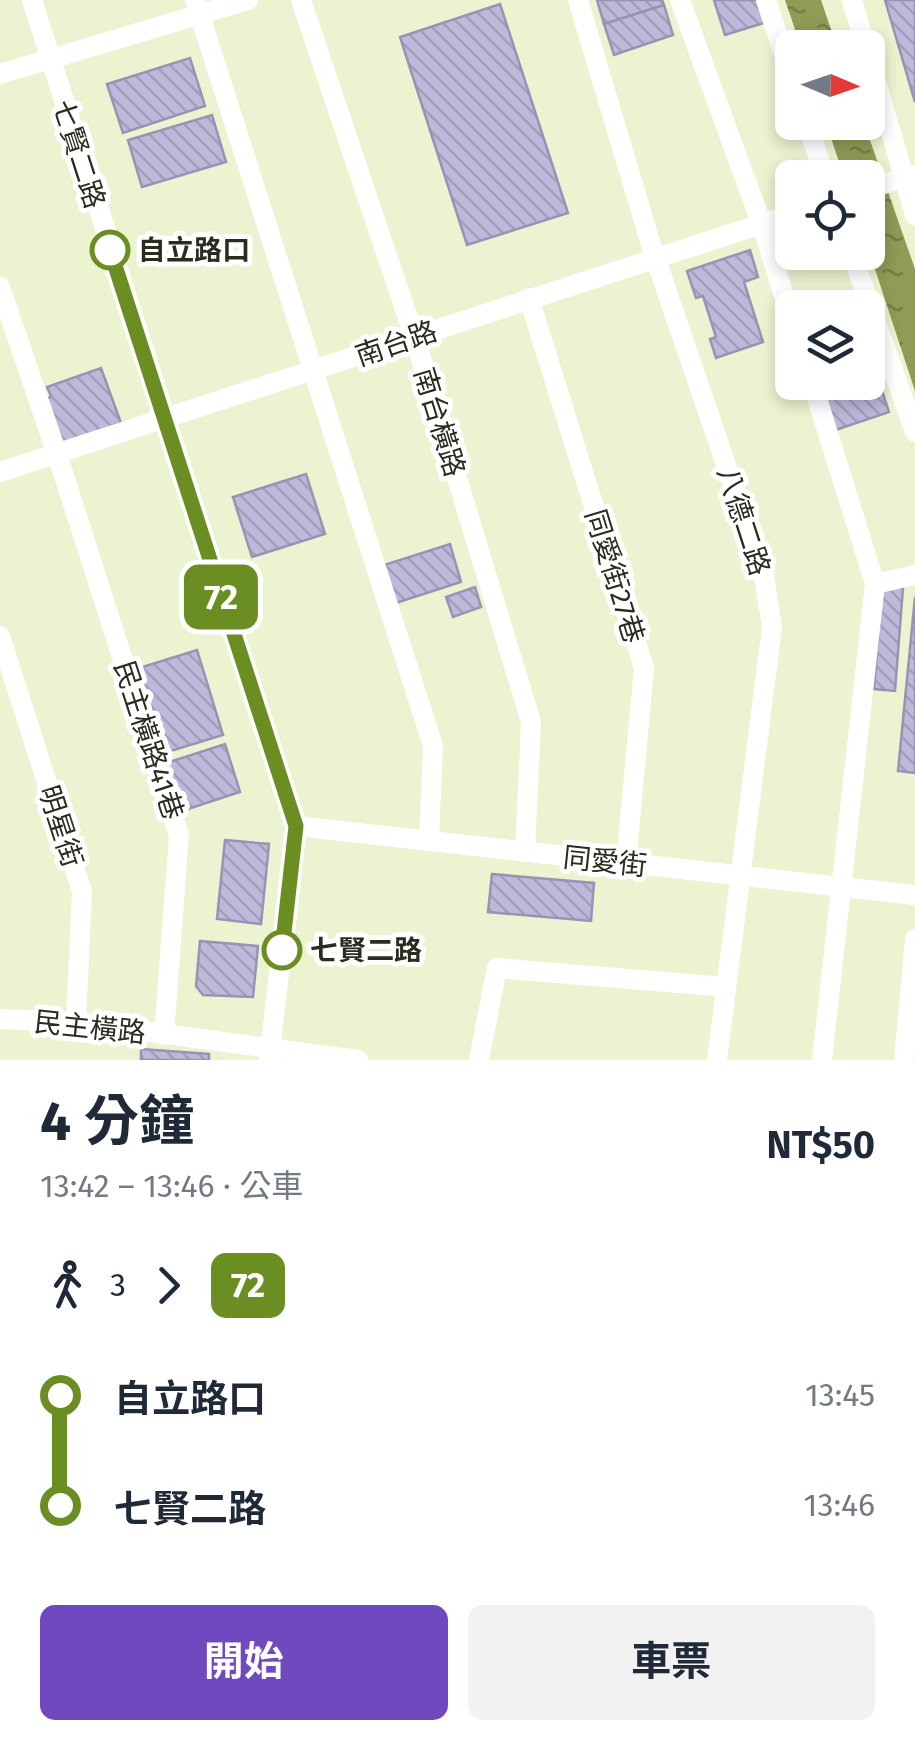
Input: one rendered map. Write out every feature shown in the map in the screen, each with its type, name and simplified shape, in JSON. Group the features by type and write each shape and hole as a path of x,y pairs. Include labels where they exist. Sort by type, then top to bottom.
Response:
{"street":[{"name":"七賢二路","path":"32,0 296,826 270,1055"},
{"path":"0,74 197,8 248,0"},
{"name":"南台橫路","path":"302,0 414,336 531,722 525,852"},
{"name":"八德二路","path":"578,0 656,258 764,576 772,627 717,1060"},
{"path":"680,0 782,290"},
{"path":"766,0 776,30"},
{"path":"852,0 860,30"},
{"path":"197,8 433,746 429,841"},
{"path":"885,106 909,176 915,215"},
{"path":"885,184 909,176"},
{"name":"南台路","path":"0,472 775,220"},
{"path":"857,270 915,432"},
{"name":"民主橫路41巷","path":"0,287 179,835 164,1035"},
{"name":"同愛街27巷","path":"529,298 644,668 626,863"},
{"path":"818,400 875,584 822,1060"},
{"path":"875,584 915,575"},
{"name":"明星街","path":"0,636 82,892 76,1022"},
{"name":"同愛街","path":"296,826 915,895"},
{"path":"904,1060 915,939"},
{"path":"480,1060 497,968 726,987"},
{"name":"民主橫路","path":"0,1019 76,1022 270,1055 358,1060"}],"water":[{"path":"785,0 821,0 831,30 795,30"},
{"path":"832,140 870,140 877,160 838,160"},
{"path":"885,183 915,269 915,391 885,290 875,270 885,270"}],"building":[{"path":"597,0 662,0 664,5 604,24"},
{"path":"714,0 760,0 767,22 725,35"},
{"path":"885,0 915,0 915,102"},
{"path":"500,4 568,213 467,245 400,37"},
{"path":"664,5 673,35 614,55 604,24"},
{"path":"190,58 205,106 123,133 107,84"},
{"path":"212,115 226,162 142,187 128,140"},
{"path":"750,250 758,277 744,282 763,342 716,358 710,339 716,337 703,296 696,298 687,271"},
{"path":"101,368 121,423 53,447 39,408 51,396 47,387"},
{"path":"827,400 885,400 889,412 836,430"},
{"path":"306,474 325,534 252,557 233,497"},
{"path":"450,544 461,582 393,604 381,566"},
{"path":"475,587 481,607 453,617 446,597"},
{"path":"882,587 903,588 895,691 874,689"},
{"path":"915,597 915,773 898,771"},
{"path":"197,650 223,735 148,758 123,673"},
{"path":"225,744 240,792 167,816 151,768"},
{"path":"225,840 269,844 261,924 217,919"},
{"path":"492,874 594,883 591,921 488,912"},
{"path":"200,941 258,946 253,997 203,995 196,986"},
{"path":"141,1049 209,1054 209,1060 141,1060"}],"bus line":[{"name":"72","path":"110,250 296,826 282,950"}],"place":[{"name":"自立路口","path":"110,250"},
{"name":"七賢二路","path":"282,950"}]}
